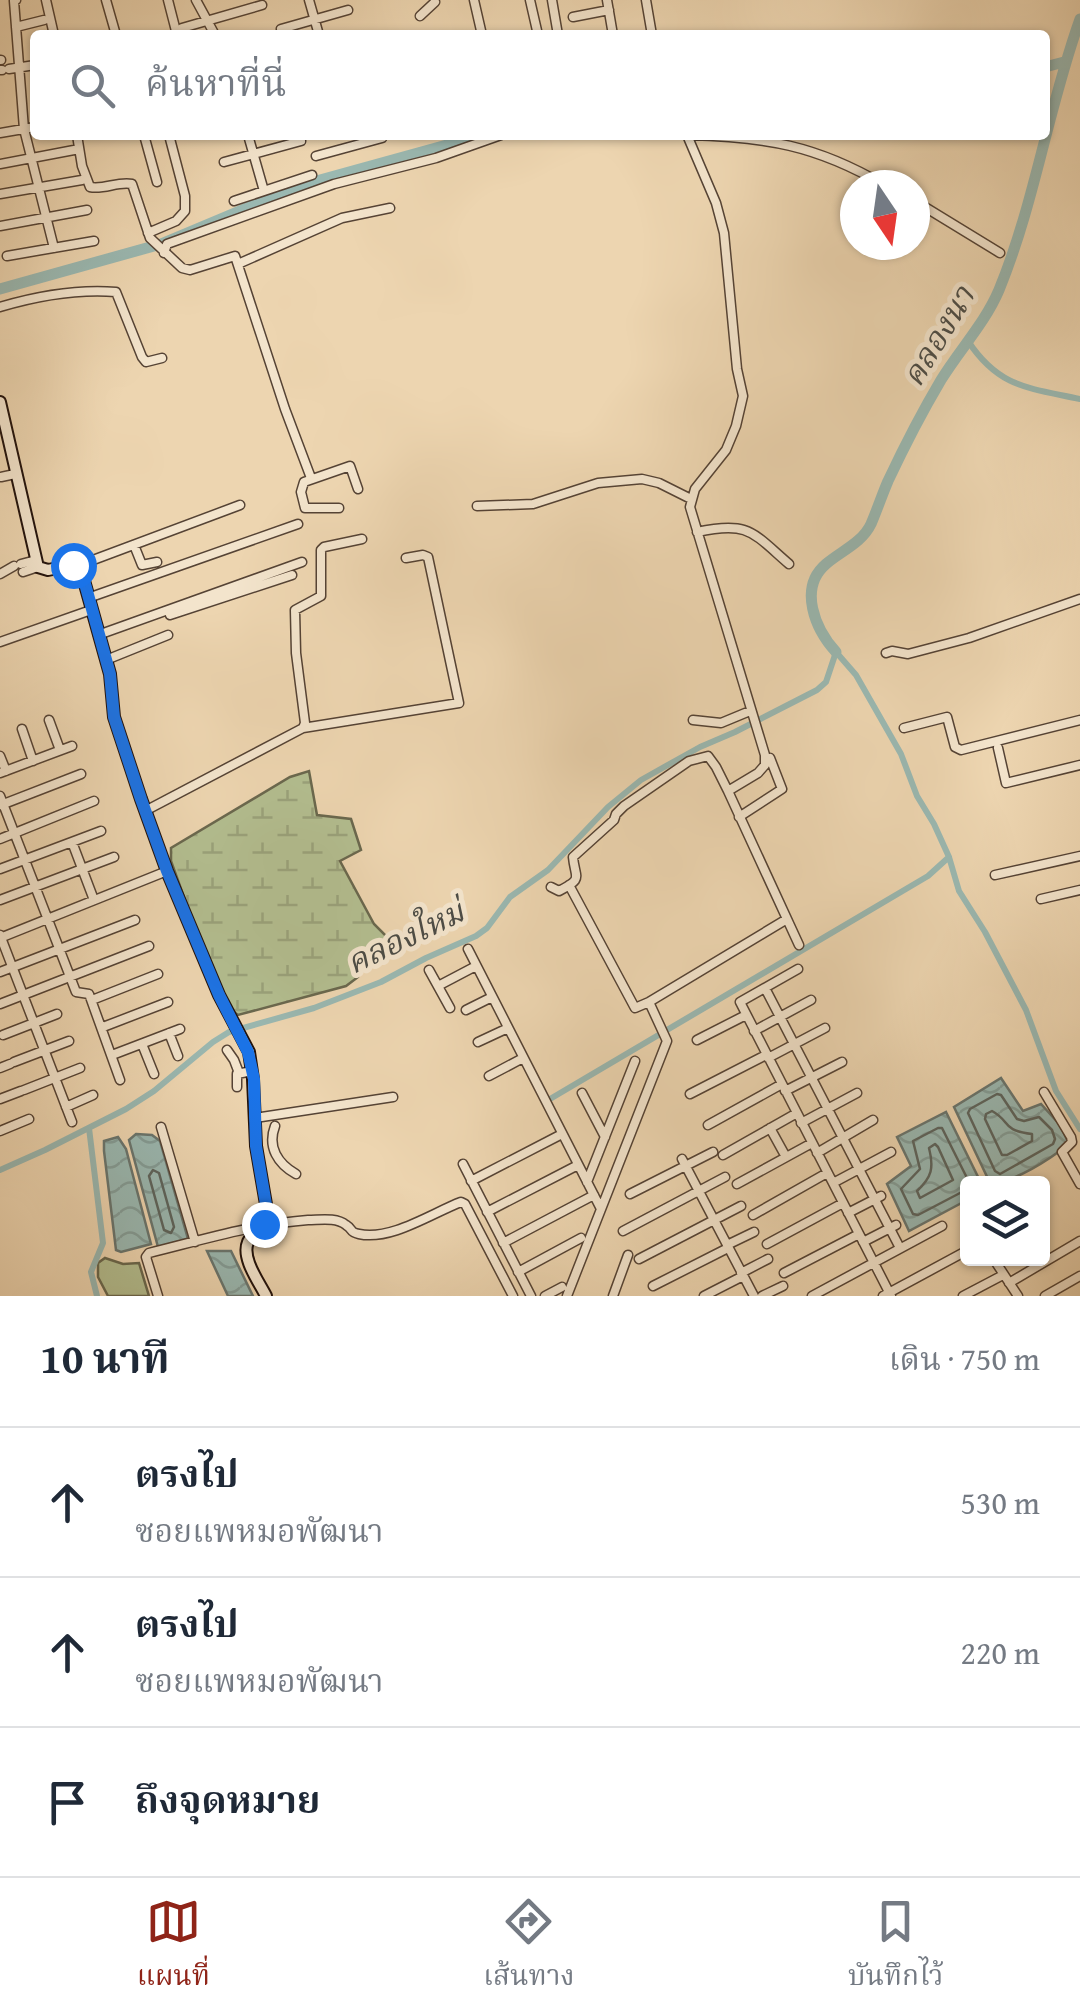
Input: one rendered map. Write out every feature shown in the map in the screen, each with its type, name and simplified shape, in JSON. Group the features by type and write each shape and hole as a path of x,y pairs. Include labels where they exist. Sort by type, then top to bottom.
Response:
{"street":[{"path":"0,4 15,0 16,28 7,64 21,99 24,129 54,248"},
{"path":"46,0 53,30"},
{"path":"106,0 115,30"},
{"path":"168,0 178,30"},
{"path":"196,0 212,30"},
{"path":"309,0 318,30"},
{"path":"474,0 481,30"},
{"path":"646,0 651,30"},
{"path":"420,16 435,2"},
{"path":"537,30 531,4 552,2 557,30"},
{"path":"185,30 262,5"},
{"path":"573,17 608,5 612,30"},
{"path":"281,29 348,10"},
{"path":"16,28 44,20"},
{"path":"21,99 30,98"},
{"path":"0,133 30,128"},
{"path":"78,140 90,187 132,184 149,236 186,270 235,256 311,478"},
{"path":"145,140 156,182"},
{"path":"149,236 182,216 186,205 170,140"},
{"path":"250,140 264,191"},
{"path":"348,140 350,147"},
{"path":"316,156 375,140"},
{"path":"163,252 167,244 315,190 486,140"},
{"path":"689,140 716,203 724,233 743,396 726,450 693,495 690,512 766,765 728,792"},
{"path":"758,140 792,146 854,170"},
{"path":"224,162 301,142"},
{"path":"0,164 74,150"},
{"path":"234,201 312,174"},
{"path":"0,194 82,180"},
{"path":"238,264 342,218 390,208"},
{"path":"0,226 87,210"},
{"path":"930,210 1000,254"},
{"path":"7,256 94,240"},
{"path":"0,307 81,292 116,292 142,358 146,362 162,358"},
{"path":"0,402 37,564"},
{"path":"339,508 306,508 301,487 311,478 350,466 358,489"},
{"path":"1,477 15,474"},
{"path":"476,506 533,504 598,483 642,479 693,495"},
{"path":"14,570 37,564 48,570 77,566 240,505"},
{"path":"0,642 298,524"},
{"path":"697,532 739,527 752,532 789,564"},
{"path":"303,728 296,610 322,596 321,550 362,539"},
{"path":"134,545 142,565 157,562"},
{"path":"145,810 303,728 459,703 428,557 406,558"},
{"path":"99,636 302,562"},
{"path":"77,566 112,681 114,717 145,810 219,995 248,1052 256,1146 268,1216 246,1251 266,1296"},
{"path":"99,636 292,575"},
{"path":"886,652 908,654 969,638 1080,600"},
{"path":"106,660 168,636"},
{"path":"693,720 721,723 752,714"},
{"path":"904,728 947,717 955,747 961,750 1080,720"},
{"path":"49,720 60,750"},
{"path":"22,729 33,761"},
{"path":"0,756 3,772 72,746"},
{"path":"998,748 1006,783 1080,765"},
{"path":"551,887 559,891 577,878 573,857 624,806 690,761 708,756 799,946"},
{"path":"739,816 782,788 770,758"},
{"path":"81,774 1,802 77,992 87,992 92,1000 120,1080"},
{"path":"0,839 94,801"},
{"path":"0,869 101,831"},
{"path":"72,842 94,900"},
{"path":"995,875 1080,856"},
{"path":"0,900 114,857"},
{"path":"72,1122 0,937 167,871"},
{"path":"569,885 635,1008 787,919"},
{"path":"1041,899 1080,890"},
{"path":"0,972 135,920"},
{"path":"0,1004 150,946"},
{"path":"468,949 601,1209"},
{"path":"438,986 476,966"},
{"path":"798,969 740,1002 888,1295 960,1254"},
{"path":"429,970 450,1008"},
{"path":"92,1000 158,974"},
{"path":"765,988 859,1169 878,1197 900,1248"},
{"path":"466,1010 492,997"},
{"path":"754,1031 812,1000"},
{"path":"102,1027 168,1002"},
{"path":"546,1296 565,1292 667,1041 649,1002"},
{"path":"3,1034 58,1014"},
{"path":"697,1040 746,1016"},
{"path":"478,1042 508,1028"},
{"path":"690,1094 825,1028"},
{"path":"112,1055 180,1029"},
{"path":"169,1033 178,1056"},
{"path":"0,1068 70,1041"},
{"path":"142,1044 154,1074"},
{"path":"227,1050 239,1073 237,1087"},
{"path":"489,1076 523,1058"},
{"path":"587,1182 636,1061"},
{"path":"708,1126 842,1062"},
{"path":"0,1099 80,1068"},
{"path":"239,1073 252,1071"},
{"path":"1044,1092 1071,1138 1072,1142 1062,1152 1080,1184"},
{"path":"582,1093 605,1137"},
{"path":"802,1122 857,1093"},
{"path":"66,1107 94,1095"},
{"path":"255,1126 393,1097"},
{"path":"630,1194 684,1162 718,1154 796,1113"},
{"path":"0,1131 29,1119"},
{"path":"737,1184 786,1157 843,1138 873,1120"},
{"path":"255,1126 274,1129 272,1138 278,1161 296,1174"},
{"path":"161,1127 195,1242"},
{"path":"770,1128 786,1157"},
{"path":"471,1181 562,1134"},
{"path":"832,1183 891,1152"},
{"path":"684,1162 754,1296"},
{"path":"463,1164 530,1296"},
{"path":"487,1212 578,1164"},
{"path":"752,1215 828,1173"},
{"path":"623,1231 725,1177"},
{"path":"503,1243 594,1195"},
{"path":"848,1213 878,1197"},
{"path":"158,1296 146,1255 264,1224 331,1220 360,1234 390,1231 463,1203 513,1296"},
{"path":"767,1244 843,1203"},
{"path":"640,1260 741,1206"},
{"path":"784,1274 893,1226"},
{"path":"812,1296 942,1226"},
{"path":"653,1286 754,1232"},
{"path":"518,1272 581,1238"},
{"path":"963,1296 1080,1241"},
{"path":"613,1296 628,1255"},
{"path":"704,1296 768,1259"},
{"path":"998,1266 1018,1296"},
{"path":"1044,1296 1080,1276"},
{"path":"762,1296 784,1286"}],"green space":[{"path":"309,771 317,815 351,819 361,850 340,861 374,924 396,946 362,965 358,977 346,986 238,1015 230,1009 189,911 171,861 171,848 290,777"},
{"path":"105,1258 123,1264 139,1263 149,1296 108,1296 98,1277 98,1263"}],"water":[{"path":"1001,1078 1023,1111 1041,1104 1060,1125 1069,1144 1021,1175 987,1176 954,1107"},
{"path":"946,1112 978,1176 960,1176 960,1204 909,1231 887,1184 911,1166 897,1137"},
{"path":"136,1134 152,1135 160,1141 188,1239 158,1247 129,1140"},
{"path":"118,1137 126,1149 151,1244 121,1252 116,1250 104,1151 104,1141"},
{"path":"207,1251 231,1251 253,1296 228,1296"}],"waterway":[{"name":"คลองนา","path":"1050,120 1080,19"},
{"path":"1050,66 1064,62"},
{"path":"0,289 161,244 302,185 465,140"},
{"name":"คลองนา","path":"836,652 816,620 813,585 826,564 867,531 927,404 987,314 1012,257 1045,140"},
{"path":"968,341 1004,377 1030,388 1080,399"},
{"path":"836,652 856,675 901,754 917,796 949,857 959,891 1026,1010 1056,1091 1080,1129"},
{"name":"คลองใหม่","path":"0,1170 126,1109 229,1032 314,1008 381,982 476,936 487,928 510,897 548,870 608,807 641,780 817,690 826,682 836,652"},
{"path":"550,1099 928,876 949,857"},
{"path":"89,1128 103,1243 91,1272 97,1296"}],"route":[{"path":"73,565 82,573 112,681 114,717 141,799 219,995 248,1052 254,1079 256,1146 268,1216 264,1224"}]}
